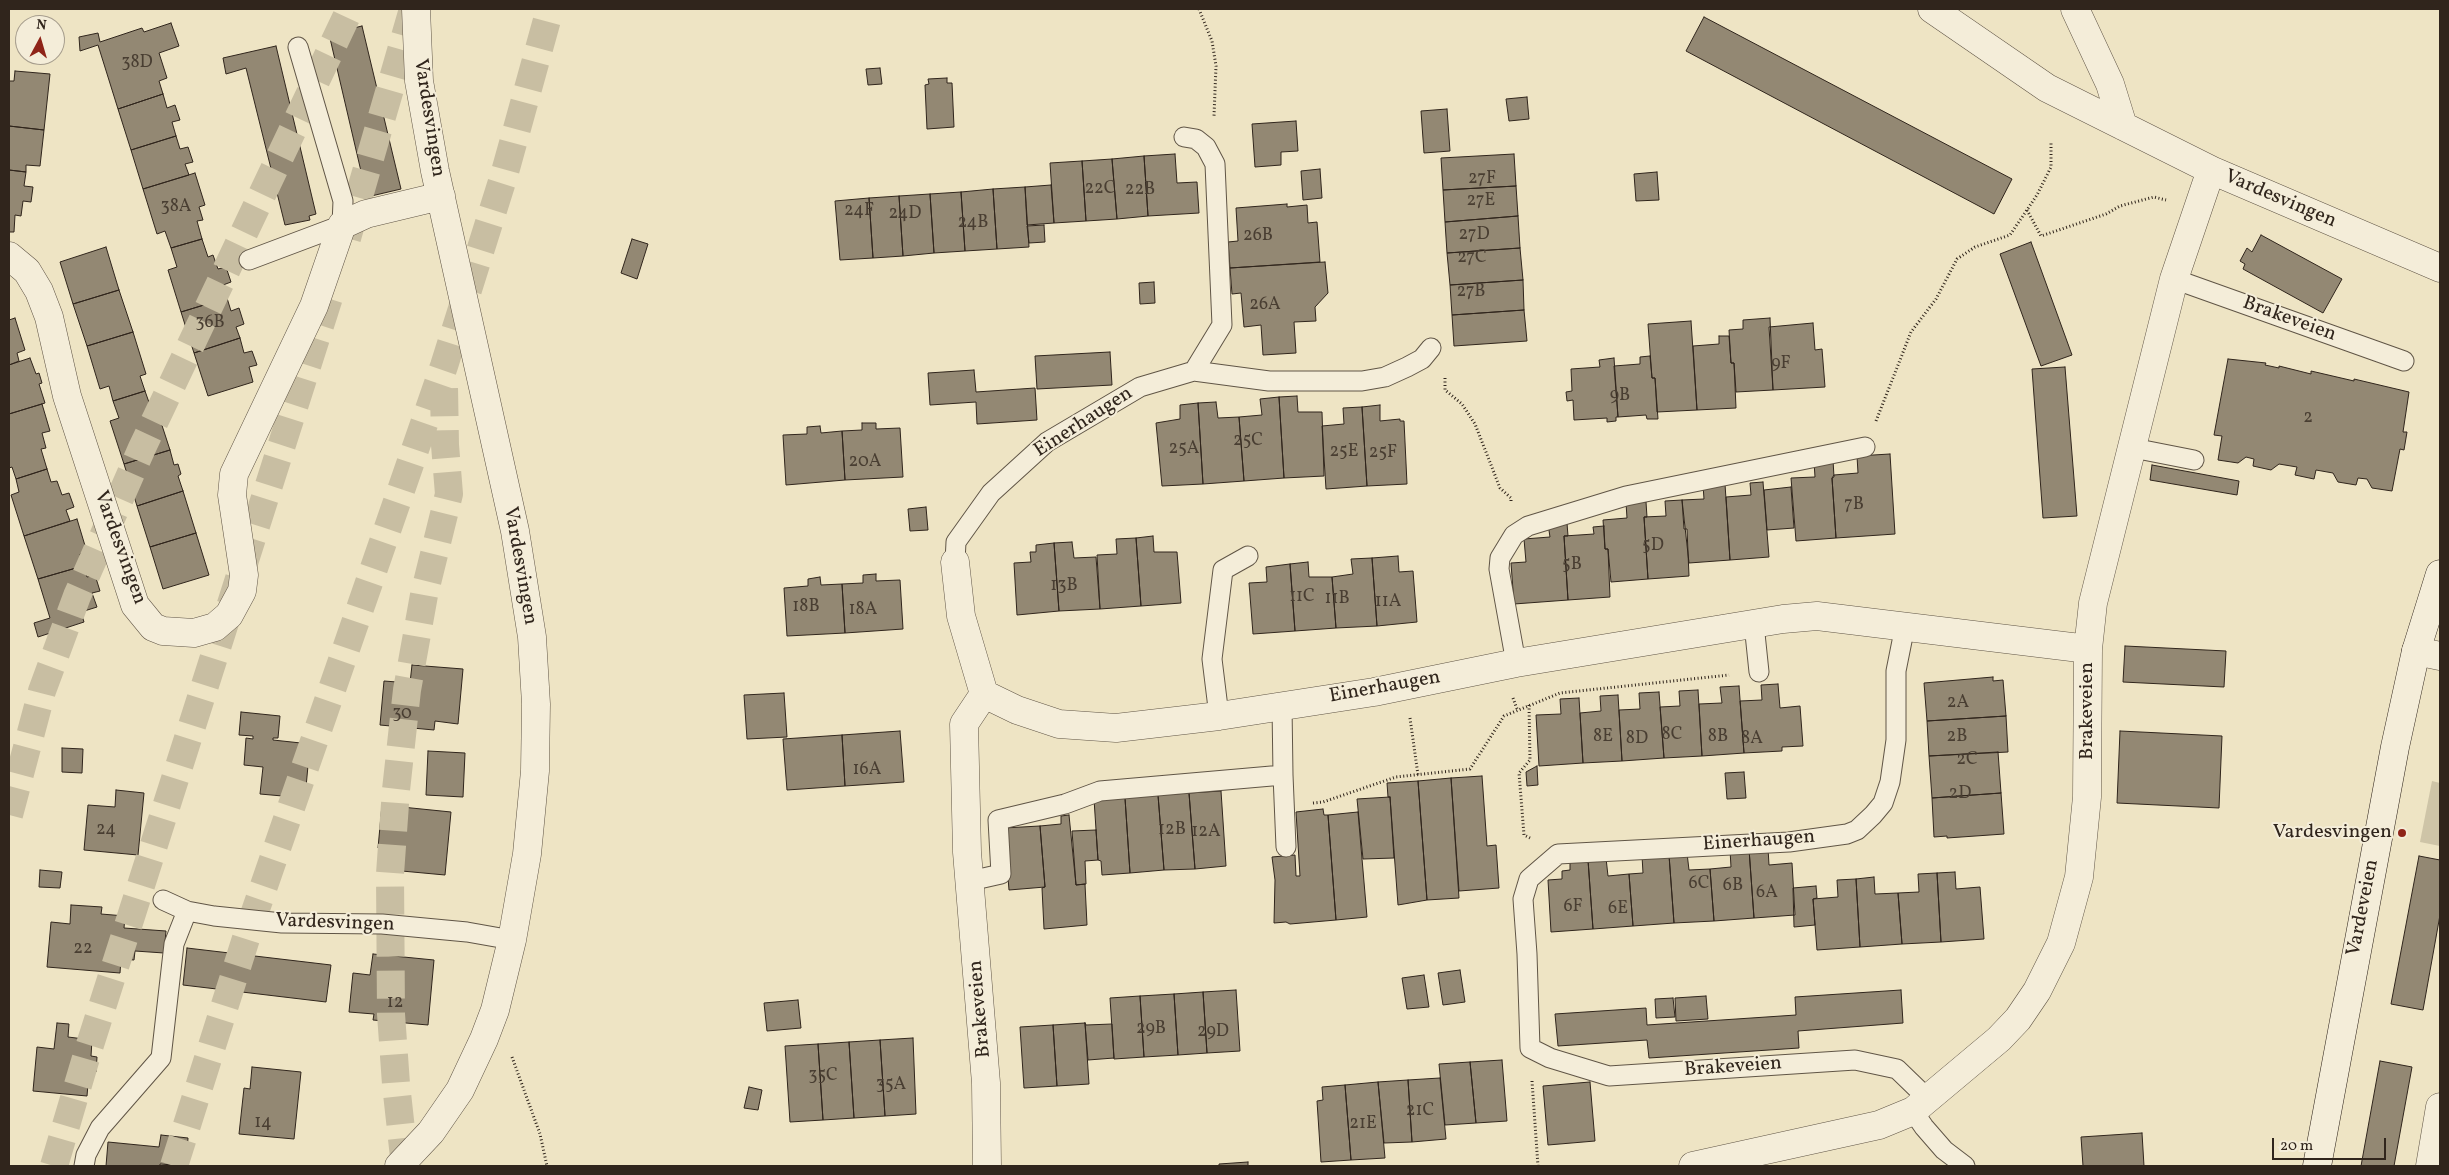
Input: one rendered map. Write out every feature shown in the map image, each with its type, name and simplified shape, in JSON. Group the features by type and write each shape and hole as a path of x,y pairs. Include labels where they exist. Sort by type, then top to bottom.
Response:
{"street":[{"name":"Vardesvingen","path":"399,1166 431,1132 460,1090 484,1039 495,1010 512,940 527,854 535,770 536,704 532,637 515,531 441,196 419,81 416,9"},
{"name":"Vardesvingen","path":"1932,9 2047,88 2211,170 2440,268"},
{"path":"2075,9 2110,84 2122,126"},
{"name":"Brakeveien","path":"1693,1166 1879,1125 1921,1105 1999,1039 2018,1020 2037,991 2061,943 2079,877 2088,797 2088,649 2093,603 2174,279 2211,170"},
{"name":"Vardesvingen","path":"9,256 27,272 39,291 49,317 67,396 135,605 153,627 163,631 194,633 214,627 229,615 242,591 244,575 232,495 234,474 314,306 342,225 366,214 441,196"},
{"name":"Einerhaugen","path":"955,562 961,616 984,694 1017,710 1059,724 1116,728 1219,716 1406,685 1516,663 1754,624 1817,616 2088,649"},
{"name":"Vardeveien","path":"2317,1166 2395,747 2428,654 2440,574"},
{"name":"Brakeveien","path":"984,694 964,724 967,852 986,1083 987,1166"},
{"path":"2430,1166 2440,1107"}],"lane":[{"name":"Vardesvingen","path":"249,260 342,225 343,201 298,47"},
{"path":"1184,137 1196,139 1206,147 1215,164 1222,325 1194,371"},
{"name":"Brakeveien","path":"2174,279 2404,361"},
{"name":"Einerhaugen","path":"955,562 956,542 991,493 1047,442 1140,387 1194,371 1269,381 1362,380 1385,377 1422,359 1431,348"},
{"path":"1516,663 1499,569 1500,558 1508,543 1514,535 1528,526 1626,496 1865,448"},
{"path":"2133,448 2194,460"},
{"path":"1219,716 1212,659 1222,570 1248,556"},
{"path":"1754,624 1759,672"},
{"name":"Einerhaugen","path":"1558,854 1789,842 1847,834 1857,830 1874,815 1883,802 1890,782 1896,740 1896,671 1905,626"},
{"path":"1282,706 1286,847"},
{"path":"970,881 1000,874 998,820 1065,804 1100,791 1283,775"},
{"path":"1530,1048 1524,888 1529,879 1558,854"},
{"name":"Vardesvingen","path":"163,900 187,911 282,922 382,924 467,932 512,940"},
{"path":"84,1166 86,1155 100,1128 161,1058 174,944 187,911"},
{"name":"Brakeveien","path":"1530,1048 1550,1058 1609,1076 1855,1060 1897,1069 1921,1105 1944,1150 1965,1166"}],"path":[{"path":"1199,9 1212,41 1216,66 1214,128 1206,147"},
{"path":"1865,448 1911,332 1936,299 1957,259 1975,247 2010,235 2051,167 2051,143"},
{"path":"2027,209 2041,236 2106,214 2120,206 2154,197 2197,210"},
{"path":"1445,390 1462,404 1475,424 1500,488 1511,498 1508,543"},
{"path":"1284,805 1323,802 1396,777 1470,769 1504,716 1516,708 1530,705 1560,693 1759,672"},
{"path":"1406,685 1418,775"},
{"path":"1530,705 1530,760 1519,773 1524,835 1558,854"},
{"path":"495,1010 540,1134 547,1166"},
{"path":"1530,1048 1538,1166"}],"shaded area":[{"path":"2432,781 2440,783 2440,846 2420,842"}],"building":[{"path":"1704,17 2012,179 1994,214 1686,51"},
{"path":"171,23 179,46 159,53 167,78 159,81 163,94 118,109 98,45 80,51 79,37 98,33 100,42 142,28 144,32"},
{"path":"362,26 401,189 367,197 329,34"},
{"path":"276,46 316,214 309,216 310,220 285,225 246,68 226,74 223,58"},
{"path":"880,68 882,84 868,85 866,69"},
{"path":"15,71 50,74 44,130 9,126 9,81 14,81"},
{"path":"947,78 947,83 952,83 954,127 927,129 925,85 929,84 928,79"},
{"path":"163,94 167,108 175,105 180,120 172,122 176,136 131,150 118,109"},
{"path":"1527,97 1529,119 1509,121 1506,99"},
{"path":"1447,109 1450,151 1424,153 1421,111"},
{"path":"1296,121 1298,151 1281,152 1281,165 1255,167 1252,124"},
{"path":"9,126 44,130 40,166 26,165 26,172 9,170"},
{"path":"176,136 180,149 188,147 193,162 185,164 189,175 143,189 131,150"},
{"path":"1175,154 1177,183 1197,182 1199,213 1148,216 1144,156"},
{"path":"1514,154 1516,186 1443,190 1441,158"},
{"path":"1144,156 1148,216 1117,219 1112,159"},
{"path":"1112,159 1117,219 1086,221 1082,161"},
{"path":"1082,161 1086,221 1054,223 1050,163"},
{"path":"1320,169 1322,198 1303,200 1301,171"},
{"path":"9,170 26,172 24,186 33,187 31,202 23,201 21,216 15,215 14,232 9,232"},
{"path":"1657,172 1659,200 1636,201 1634,174"},
{"path":"195,173 205,205 199,207 203,220 197,221 202,239 171,248 165,231 157,234 143,189"},
{"path":"1051,185 1054,223 1027,225 1025,187"},
{"path":"1516,186 1518,216 1445,222 1443,190"},
{"path":"1025,187 1029,247 997,249 993,189"},
{"path":"993,189 997,249 965,251 961,192"},
{"path":"961,192 965,251 934,253 930,194"},
{"path":"930,194 934,253 903,256 899,196"},
{"path":"899,196 903,256 873,258 869,198"},
{"path":"869,198 873,258 840,260 835,201"},
{"path":"1287,204 1287,207 1307,205 1308,223 1317,222 1320,262 1230,268 1228,242 1238,241 1236,208"},
{"path":"1518,216 1520,248 1447,253 1445,222"},
{"path":"1044,225 1045,242 1029,243 1027,226"},
{"path":"2261,235 2342,279 2323,313 2243,269 2245,264 2240,261 2247,248 2252,252"},
{"path":"202,239 208,257 213,255 218,269 226,267 231,282 223,285 227,298 181,312 168,270 177,267 171,248"},
{"path":"632,239 648,244 637,279 621,273"},
{"path":"2031,242 2072,355 2041,366 2000,254"},
{"path":"106,247 119,290 73,304 60,262"},
{"path":"1520,248 1523,280 1450,285 1447,253"},
{"path":"1325,262 1328,293 1315,307 1316,321 1294,322 1296,353 1263,355 1261,325 1244,327 1241,293 1232,294 1230,268"},
{"path":"1523,280 1524,310 1452,315 1450,285"},
{"path":"1154,282 1155,303 1140,304 1139,283"},
{"path":"119,290 133,332 87,346 73,304"},
{"path":"227,298 231,311 239,308 244,324 236,327 240,338 194,353 181,312"},
{"path":"1524,310 1527,341 1454,346 1452,315"},
{"path":"15,318 25,350 17,353 19,361 9,365 9,320"},
{"path":"1770,318 1773,390 1736,392 1734,363 1731,363 1729,330 1743,329 1743,320"},
{"path":"1691,321 1697,410 1657,412 1655,378 1652,378 1648,324"},
{"path":"1813,323 1815,350 1822,349 1825,387 1773,390 1769,327"},
{"path":"133,332 146,374 140,376 145,391 113,401 109,386 100,389 87,346"},
{"path":"1719,336 1729,336 1731,363 1734,363 1736,408 1697,410 1693,346 1719,344"},
{"path":"240,338 244,353 252,351 257,365 249,367 253,382 208,396 194,353"},
{"path":"1110,352 1112,385 1037,389 1035,356"},
{"path":"1650,356 1652,378 1655,378 1658,419 1647,419 1646,415 1618,417 1614,366 1640,364 1640,357"},
{"path":"30,358 36,374 39,373 42,383 39,384 45,403 9,414 9,365"},
{"path":"1614,358 1618,417 1616,417 1616,421 1607,422 1607,418 1574,420 1573,400 1567,401 1566,392 1572,391 1571,369 1600,367 1599,360"},
{"path":"2228,359 2266,363 2265,365 2279,368 2279,366 2311,374 2311,371 2409,392 2403,432 2407,432 2404,450 2400,449 2392,491 2372,488 2367,479 2358,478 2356,485 2338,482 2333,473 2316,470 2314,479 2295,475 2297,467 2279,464 2271,470 2253,466 2254,459 2246,457 2238,463 2218,460 2222,436 2214,435"},
{"path":"2065,367 2077,516 2043,518 2032,369"},
{"path":"974,370 976,392 1035,388 1037,420 977,424 976,402 930,405 928,373"},
{"path":"145,391 151,408 156,407 170,450 124,464 110,421 119,418 113,401"},
{"path":"1297,396 1298,412 1322,412 1324,476 1284,478 1279,397"},
{"path":"1279,397 1284,478 1244,481 1239,417 1262,415 1260,399"},
{"path":"1216,402 1218,418 1239,417 1244,481 1203,484 1198,403"},
{"path":"1198,403 1203,484 1162,486 1156,423 1180,419 1180,405"},
{"path":"42,404 50,431 42,433 46,448 41,449 47,469 16,479 12,467 9,468 9,414"},
{"path":"1380,405 1380,421 1400,419 1400,421 1404,421 1407,484 1367,486 1362,407"},
{"path":"1362,407 1367,486 1326,489 1322,426 1344,424 1343,408"},
{"path":"862,423 876,423 876,429 900,428 903,477 845,480 842,431 862,430"},
{"path":"820,426 821,433 842,431 845,480 786,485 783,435 807,434 807,427"},
{"path":"170,450 174,465 178,464 181,474 178,476 183,491 137,506 124,464"},
{"path":"1890,454 1895,534 1836,538 1832,478 1834,475 1858,473 1857,456"},
{"path":"1833,460 1834,477 1832,478 1836,538 1796,541 1791,478 1815,477 1814,462"},
{"path":"2152,465 2239,481 2237,495 2150,480"},
{"path":"47,469 51,482 57,481 62,495 69,493 74,507 66,510 70,521 24,536 11,495 19,492 16,479"},
{"path":"1763,482 1769,557 1730,560 1726,497 1751,495 1750,483"},
{"path":"1725,484 1730,560 1689,563 1682,500 1704,499 1703,485"},
{"path":"1791,487 1794,528 1767,530 1764,490"},
{"path":"183,491 196,533 150,547 137,506"},
{"path":"1682,500 1684,529 1687,529 1689,576 1648,579 1644,517 1666,516 1665,501"},
{"path":"1646,502 1647,517 1644,517 1648,579 1611,582 1608,549 1605,549 1603,520 1627,518 1626,503"},
{"path":"926,507 928,530 910,531 908,509"},
{"path":"77,519 87,552 80,554 83,566 38,579 24,536"},
{"path":"1567,523 1568,536 1564,536 1568,600 1514,604 1511,563 1526,562 1524,539 1550,537 1548,524"},
{"path":"1604,526 1605,549 1608,549 1610,597 1568,600 1564,536 1594,534 1593,527"},
{"path":"196,533 209,575 163,589 150,547"},
{"path":"1153,536 1154,552 1177,552 1181,603 1141,606 1136,538"},
{"path":"1136,538 1141,606 1100,609 1097,555 1117,554 1116,539"},
{"path":"1072,542 1074,558 1096,557 1100,609 1059,611 1054,543"},
{"path":"1054,543 1059,611 1017,615 1014,563 1031,562 1030,552 1036,552 1036,545"},
{"path":"1398,556 1399,572 1413,571 1417,622 1377,626 1372,558"},
{"path":"1372,558 1377,626 1336,628 1332,577 1353,574 1351,559"},
{"path":"1308,562 1309,577 1332,577 1336,628 1295,631 1290,564"},
{"path":"1290,564 1295,631 1253,634 1249,583 1267,582 1266,567"},
{"path":"83,566 87,577 95,575 100,591 92,593 97,607 81,612 84,622 38,637 34,623 50,618 38,579"},
{"path":"876,574 876,581 900,580 903,629 845,633 842,584 863,583 863,575"},
{"path":"820,577 821,585 842,584 845,633 787,636 784,588 808,586 808,579"},
{"path":"2125,646 2226,651 2224,687 2123,682"},
{"path":"412,665 463,669 458,724 435,721 434,730 380,725 384,681 410,683"},
{"path":"1993,677 1993,681 2003,680 2006,716 1927,721 1924,683"},
{"path":"1778,684 1780,708 1800,706 1803,746 1782,747 1782,751 1744,753 1740,701 1762,700 1761,685"},
{"path":"1739,686 1744,753 1702,756 1699,704 1722,703 1720,687"},
{"path":"1698,690 1702,756 1664,758 1660,707 1680,706 1679,691"},
{"path":"1659,692 1664,758 1622,761 1619,710 1640,709 1639,693"},
{"path":"784,693 787,737 747,739 744,695"},
{"path":"1618,695 1622,761 1583,763 1580,713 1601,711 1600,696"},
{"path":"1579,698 1583,763 1539,766 1536,715 1561,714 1560,699"},
{"path":"241,712 280,716 278,738 273,738 273,740 310,744 305,798 260,794 263,767 244,765 246,738 253,739 253,736 239,735"},
{"path":"2006,716 2008,752 1929,756 1927,721"},
{"path":"900,731 904,782 845,786 842,735"},
{"path":"2120,731 2222,736 2219,808 2117,803"},
{"path":"842,735 845,786 787,790 783,739"},
{"path":"62,748 83,749 82,773 62,772"},
{"path":"428,751 465,753 463,797 426,795"},
{"path":"1998,752 2001,793 1932,798 1929,756"},
{"path":"1537,766 1538,785 1527,786 1526,772"},
{"path":"1744,772 1746,798 1727,799 1725,773"},
{"path":"1482,776 1487,846 1496,845 1499,888 1459,891 1451,778"},
{"path":"1451,778 1459,898 1427,900 1418,781"},
{"path":"1418,781 1427,900 1398,905 1390,797 1388,797 1387,783"},
{"path":"116,790 144,793 138,855 84,850 88,805 115,807"},
{"path":"1221,791 1226,866 1195,869 1189,793"},
{"path":"1189,793 1195,869 1164,870 1158,795"},
{"path":"2001,793 2004,834 1947,838 1947,836 1934,837 1932,798"},
{"path":"1158,795 1164,870 1130,873 1125,798"},
{"path":"1390,797 1394,858 1363,859 1357,799"},
{"path":"1125,798 1130,873 1102,875 1101,861 1098,860 1094,799"},
{"path":"382,805 451,812 445,875 391,870 393,850 378,848"},
{"path":"1323,809 1324,815 1328,815 1336,920 1290,924 1286,922 1274,923 1275,880 1272,857 1295,855 1296,876 1300,876 1296,812"},
{"path":"1358,812 1367,917 1336,920 1328,815"},
{"path":"1069,815 1076,885 1085,884 1087,925 1044,929 1042,888 1045,887 1040,826 1061,824 1061,816"},
{"path":"1040,826 1045,887 1009,890 1004,828"},
{"path":"1096,830 1098,860 1085,861 1086,884 1076,885 1072,831"},
{"path":"1768,848 1769,865 1792,863 1795,915 1754,918 1749,849"},
{"path":"1749,849 1754,918 1714,921 1710,869 1731,867 1730,850"},
{"path":"1687,853 1689,870 1710,869 1714,921 1674,923 1669,855"},
{"path":"1669,855 1674,923 1633,926 1629,874 1643,873 1642,856"},
{"path":"2419,856 2440,860 2440,915 2423,1010 2391,1004"},
{"path":"1606,858 1608,876 1629,874 1633,926 1593,929 1588,860"},
{"path":"1588,860 1593,929 1551,932 1548,880 1562,879 1562,871 1570,870 1570,861"},
{"path":"40,870 62,872 60,888 39,887"},
{"path":"1955,872 1956,889 1980,887 1984,939 1941,942 1937,873"},
{"path":"1937,873 1941,942 1902,944 1898,893 1919,892 1918,874"},
{"path":"1874,877 1875,894 1898,893 1902,944 1860,947 1856,879"},
{"path":"1856,879 1860,947 1817,950 1813,899 1838,897 1837,880"},
{"path":"1816,886 1817,898 1813,899 1815,925 1794,927 1793,888"},
{"path":"71,905 102,907 101,914 125,916 124,928 166,931 164,953 135,951 134,960 121,959 120,973 47,967 51,922 70,924"},
{"path":"187,948 331,965 326,1002 183,985"},
{"path":"373,954 434,960 428,1025 373,1020 374,1014 349,1012 353,973 370,975"},
{"path":"1460,970 1465,1002 1443,1005 1438,973"},
{"path":"1424,975 1429,1007 1407,1009 1402,978"},
{"path":"1236,990 1240,1051 1207,1053 1203,992"},
{"path":"1901,990 1903,1023 1798,1031 1799,1048 1649,1058 1647,1040 1558,1046 1555,1014 1646,1008 1647,1025 1796,1015 1795,997"},
{"path":"1203,992 1207,1053 1178,1055 1174,994"},
{"path":"1174,994 1178,1055 1144,1057 1140,996"},
{"path":"1140,996 1144,1057 1114,1059 1110,998"},
{"path":"1706,996 1708,1019 1676,1021 1675,998"},
{"path":"1673,998 1675,1017 1656,1018 1655,999"},
{"path":"798,1000 801,1028 767,1031 764,1003"},
{"path":"57,1023 69,1024 68,1037 92,1040 91,1056 97,1057 96,1072 89,1072 87,1096 33,1091 37,1047 54,1049"},
{"path":"1085,1023 1089,1084 1057,1086 1053,1025"},
{"path":"1085,1023 1086,1025 1112,1024 1114,1058 1088,1060"},
{"path":"1053,1025 1057,1086 1024,1088 1020,1027"},
{"path":"913,1038 916,1114 885,1116 880,1040"},
{"path":"880,1040 885,1116 854,1118 849,1042"},
{"path":"849,1042 854,1118 823,1120 818,1044"},
{"path":"818,1044 823,1120 790,1122 785,1046"},
{"path":"1502,1060 1507,1121 1476,1123 1470,1062"},
{"path":"2380,1061 2412,1067 2394,1166 2361,1166"},
{"path":"1470,1062 1476,1123 1445,1125 1439,1064"},
{"path":"252,1067 301,1072 294,1139 239,1134 244,1088 250,1089"},
{"path":"1440,1078 1446,1139 1412,1142 1408,1080"},
{"path":"1408,1080 1412,1142 1384,1143 1378,1082"},
{"path":"1378,1082 1385,1158 1351,1160 1345,1085"},
{"path":"1590,1082 1595,1141 1548,1145 1543,1086"},
{"path":"1345,1085 1351,1160 1321,1162 1317,1101 1323,1100 1322,1087"},
{"path":"749,1087 762,1090 758,1110 744,1108"},
{"path":"2142,1133 2144,1166 2083,1166 2081,1137"},
{"path":"161,1135 188,1138 186,1166 160,1164 160,1166 106,1166 108,1142 159,1147"},
{"path":"1248,1162 1248,1166 1219,1166 1219,1164"}],"tunnel":[{"path":"9,815 42,691 77,596 142,448 350,9"},
{"path":"347,238 413,9"},
{"path":"174,1166 249,929 444,366 505,172 550,9"},
{"path":"54,1166 88,1051 331,291"},
{"path":"405,1166 391,1014 390,874 396,790 407,690 424,595 449,494 445,445 444,387"}],"place":[{"name":"Vardesvingen","path":"2402,833"}]}
